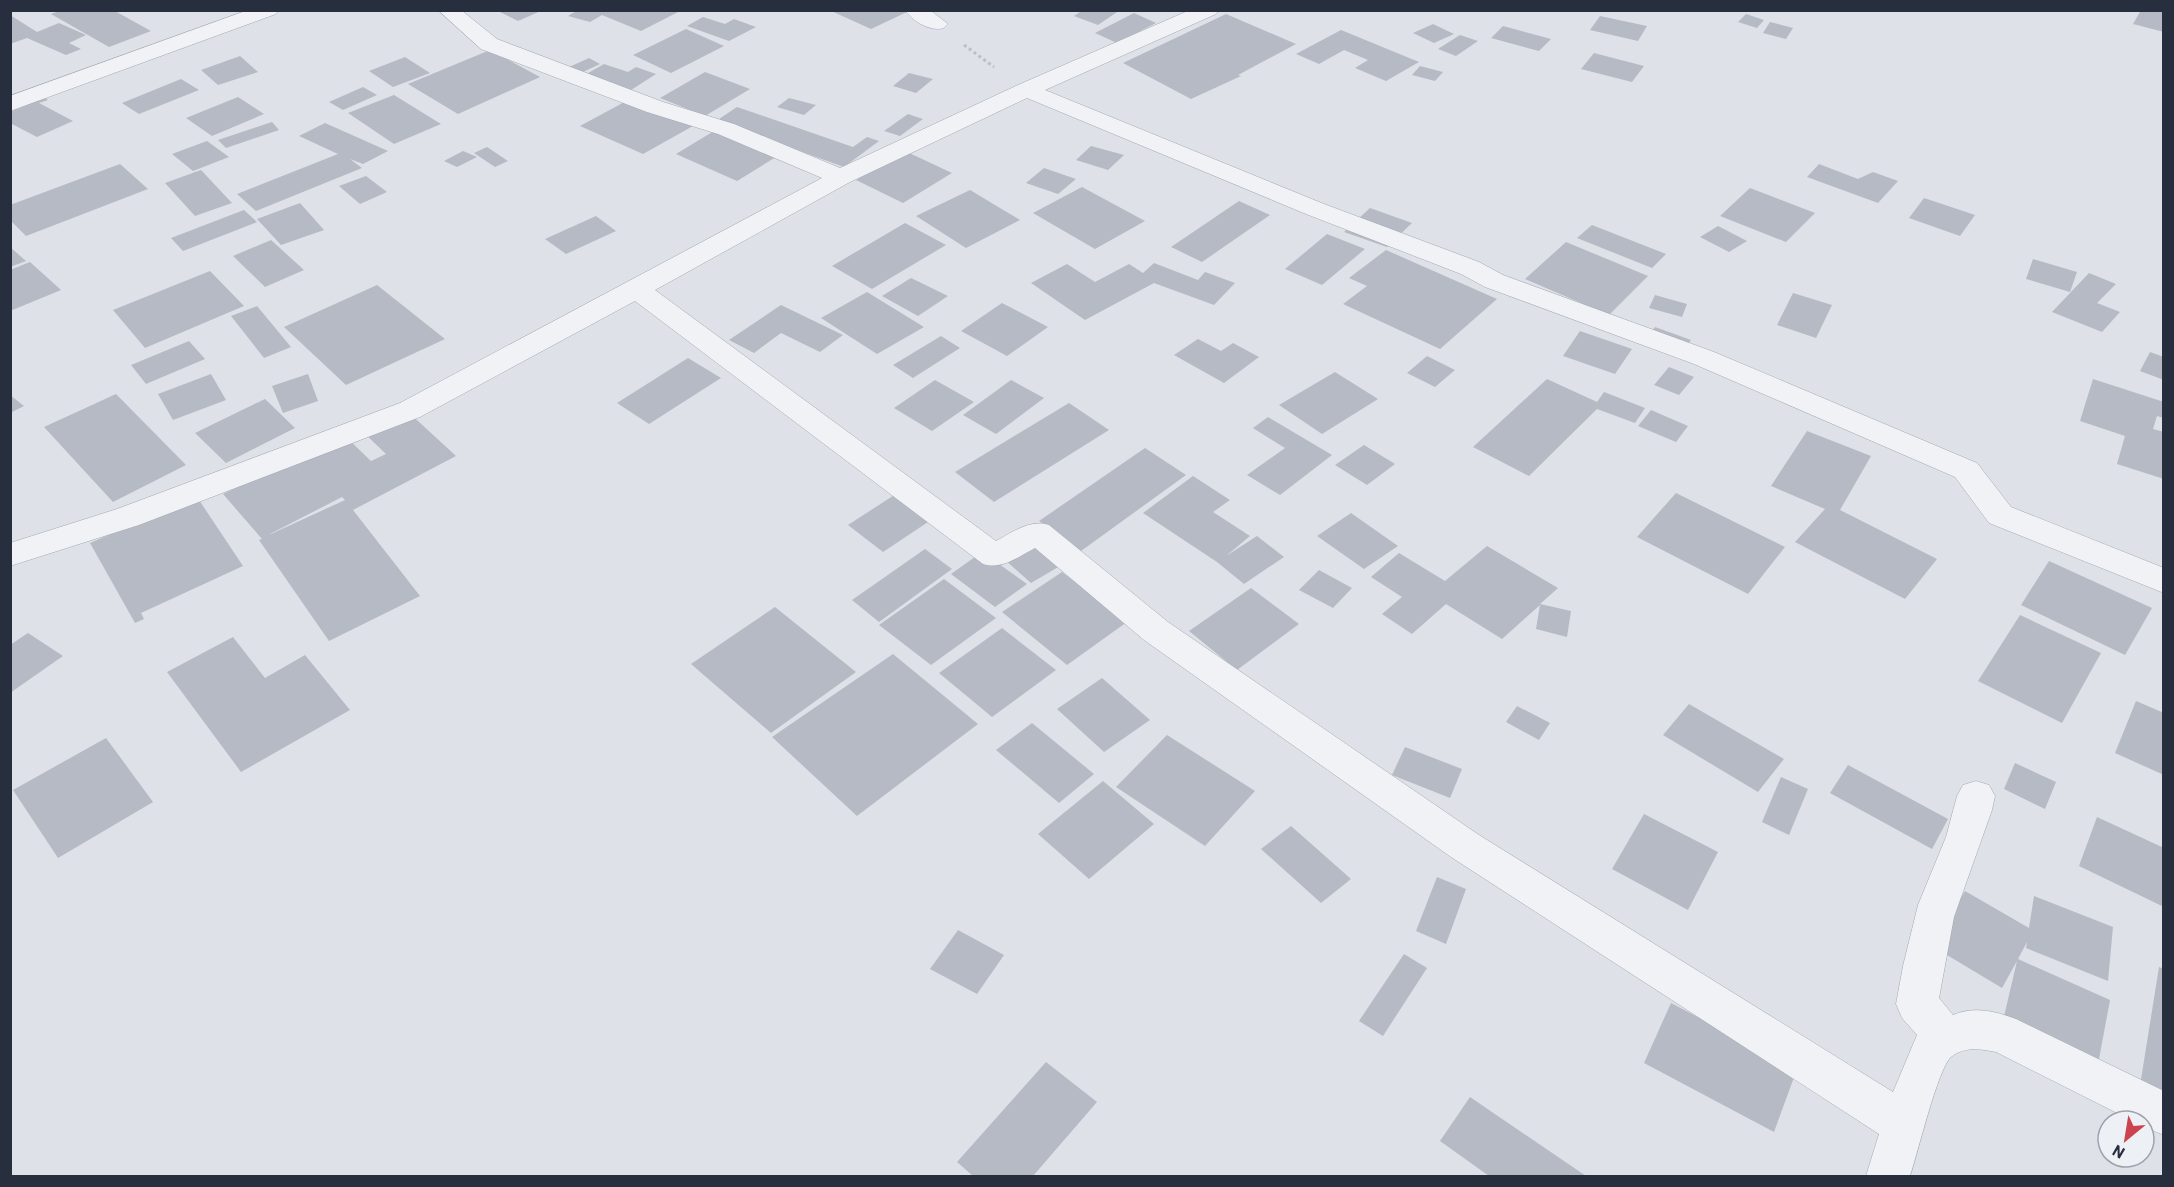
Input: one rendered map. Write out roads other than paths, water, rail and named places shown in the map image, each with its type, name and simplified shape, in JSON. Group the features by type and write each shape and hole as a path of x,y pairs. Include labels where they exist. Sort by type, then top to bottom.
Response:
{"street":[{"path":"10,104 269,10"},
{"path":"448,10 489,44 655,107 726,129 841,177"},
{"path":"915,10 937,24"},
{"path":"10,555 128,517 410,410 841,177 1026,90 1209,10"},
{"path":"1026,90 1315,209 1470,268 1494,281 1704,358 1966,470 2000,515 2163,581"},
{"path":"637,289 994,556 1038,533 1156,631 1465,846 1905,1125"},
{"path":"1946,1038 1917,1004 1924,953 1935,915 1973,817 1976,796"},
{"path":"1888,1176 1920,1075 1935,1044 1969,1028 2001,1033 2163,1114"}]}
